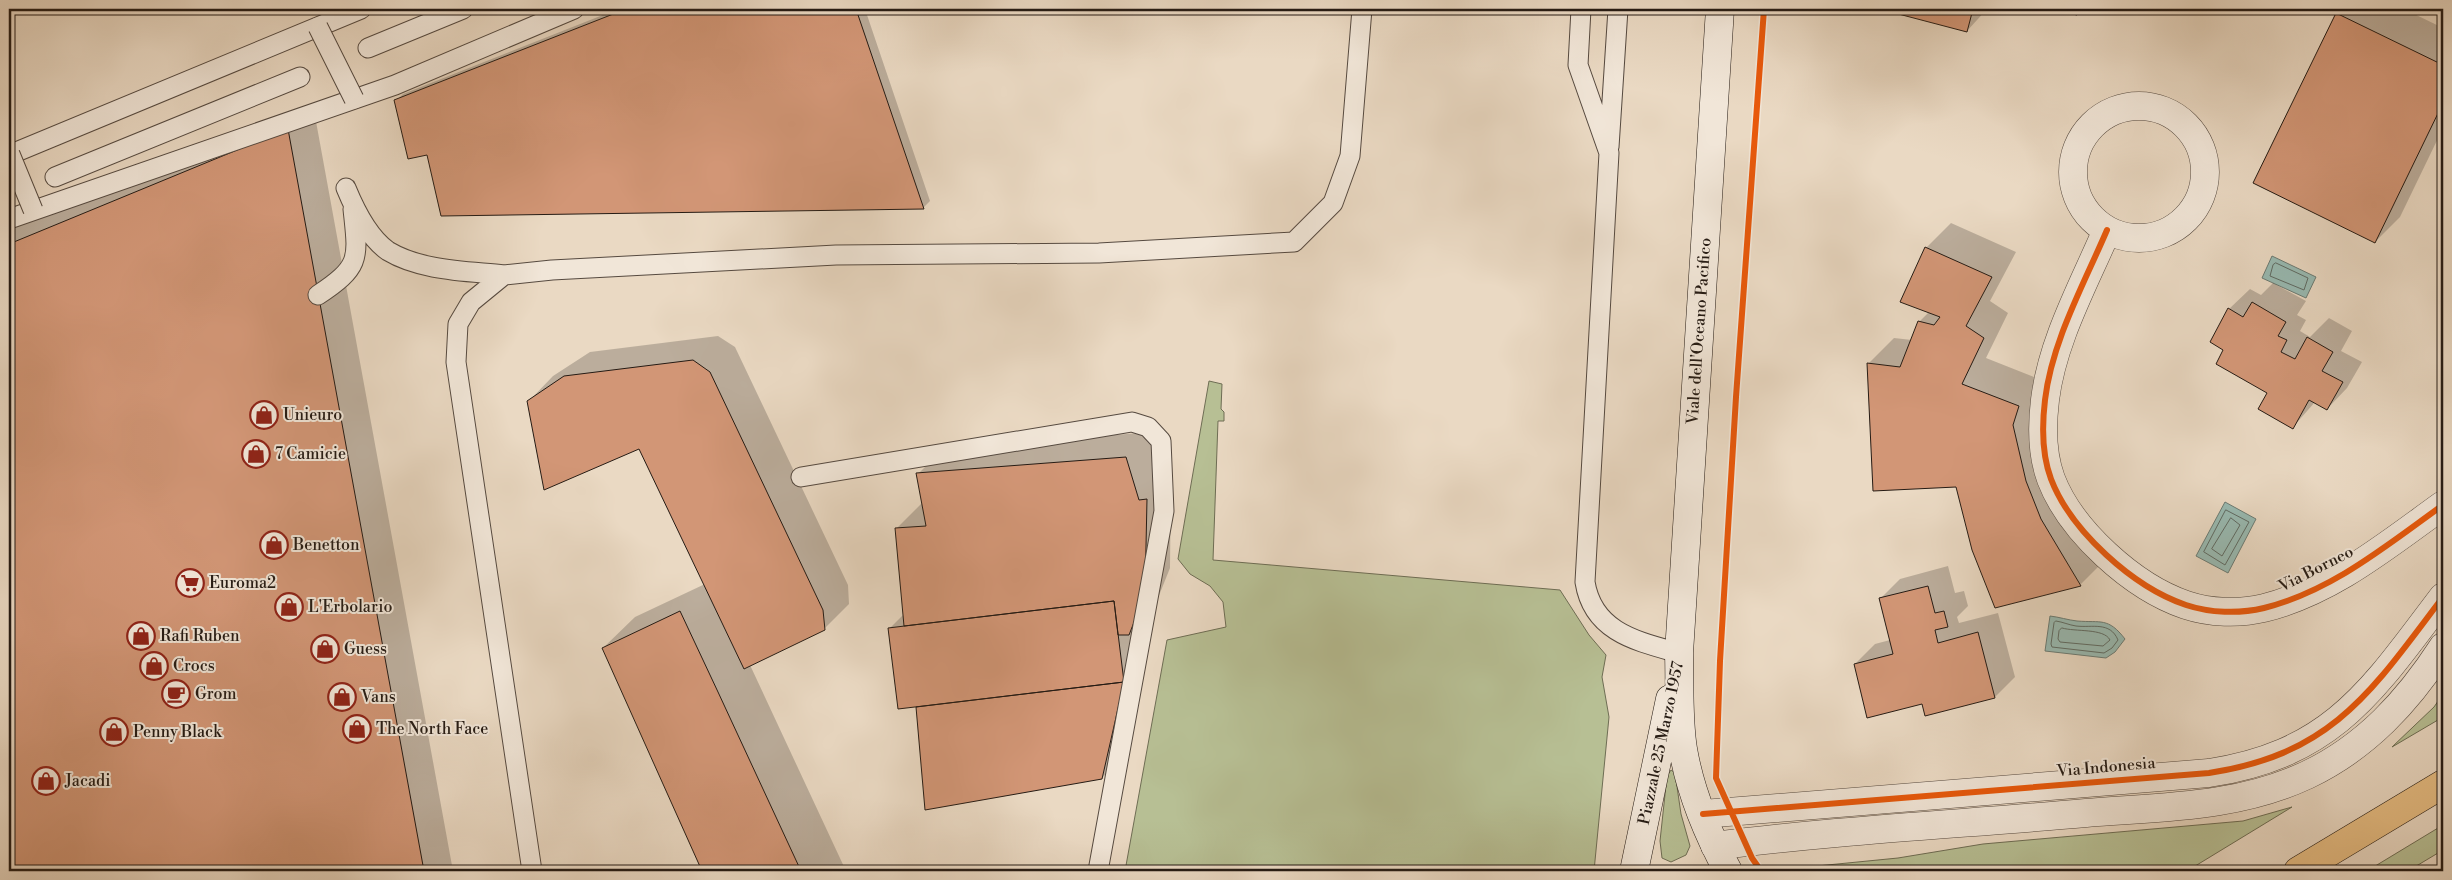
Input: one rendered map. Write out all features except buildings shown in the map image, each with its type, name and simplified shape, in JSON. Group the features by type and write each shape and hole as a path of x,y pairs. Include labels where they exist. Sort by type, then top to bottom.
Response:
{"main road":[{"path":"2298,871 2443,784"}],"street":[{"name":"Viale dell'Oceano Pacifico","path":"1679,654 1720,9"},
{"path":"2139,105 2161,108 2180,120 2195,136 2204,156 2206,178 2200,199 2188,217 2170,231 2149,238 2127,237 2107,230 2089,216 2078,198 2072,176 2074,154 2083,135 2098,119 2118,108 2139,105"},
{"name":"Via Borneo","path":"2107,230 2065,331 2052,369 2045,400 2044,428 2046,463 2062,500 2078,524 2124,570 2150,588 2186,605 2219,611 2263,608 2307,593 2351,570 2443,506"},
{"name":"Via Indonesia","path":"1703,814 1954,792 2209,773 2250,764 2283,752 2315,737 2347,714 2392,665 2443,597"},
{"path":"1715,846 1957,822 2230,801 2273,789 2330,763 2369,735 2400,705 2443,647"},
{"name":"Piazzale 25 Marzo 1957","path":"1679,654 1683,748 1688,770 1703,814 1715,846 1728,871"},
{"name":"Piazzale 25 Marzo 1957","path":"1634,871 1679,654"},
{"path":"1954,792 1957,822"}],"lane":[{"path":"33,210 9,155 361,9"},
{"path":"368,48 463,9"},
{"path":"9,220 33,210 395,85 574,9"},
{"path":"318,295 342,279 352,267 357,252 349,196 371,234 388,250 409,260 446,268 504,275 552,270 836,256 1099,253 1294,242 1333,203 1350,156 1362,9"},
{"path":"1582,9 1578,65 1609,153"},
{"path":"1618,9 1585,582 1591,606 1609,626 1653,646 1679,654"},
{"path":"318,27 354,99"},
{"path":"55,177 300,77"},
{"path":"504,275 472,302 458,324 456,362 532,871"},
{"path":"801,476 1132,422 1148,427 1161,441 1164,511 1098,871"}],"green space":[{"path":"1209,381 1222,384 1221,409 1224,412 1224,421 1218,421 1213,560 1560,590 1589,635 1606,655 1602,677 1609,717 1594,871 1125,871 1167,640 1226,627 1223,602 1210,586 1190,574 1178,559"},
{"path":"2443,694 2443,717 2392,747 2434,707"},
{"path":"1671,770 1675,773 1681,814 1690,846 1686,855 1671,862 1662,858 1660,841 1667,776"},
{"path":"2292,807 2187,871 1806,871 1807,867 1898,858 1983,844 2243,821"},
{"path":"2443,825 2443,850 2408,871 2367,871"}],"water":[{"path":"2272,256 2316,277 2306,298 2262,278"},
{"path":"2225,502 2256,519 2228,573 2196,556"},
{"path":"2050,616 2077,621 2104,622 2114,627 2125,639 2115,652 2106,658 2045,651"}],"cycle path":[{"path":"1761,871 1752,858 1716,778 1720,661 1736,397 1764,9"},
{"path":"2107,230 2070,313 2054,356 2045,400 2043,440 2048,470 2060,499 2089,537 2125,571 2166,597 2195,608 2225,612 2264,608 2289,600 2336,578 2380,551 2443,505"},
{"path":"1703,814 2209,773 2252,764 2288,750 2320,733 2347,712 2394,661 2443,597"}],"place":[{"name":"Unieuro","path":"264,415"},
{"name":"7 Camicie","path":"256,454"},
{"name":"Benetton","path":"274,545"},
{"name":"Euroma2","path":"190,583"},
{"name":"L'Erbolario","path":"289,607"},
{"name":"Rafi Ruben","path":"141,636"},
{"name":"Guess","path":"325,649"},
{"name":"Crocs","path":"154,666"},
{"name":"Grom","path":"176,694"},
{"name":"Vans","path":"342,697"},
{"name":"The North Face","path":"357,729"},
{"name":"Penny Black","path":"114,732"},
{"name":"Jacadi","path":"46,781"}]}
